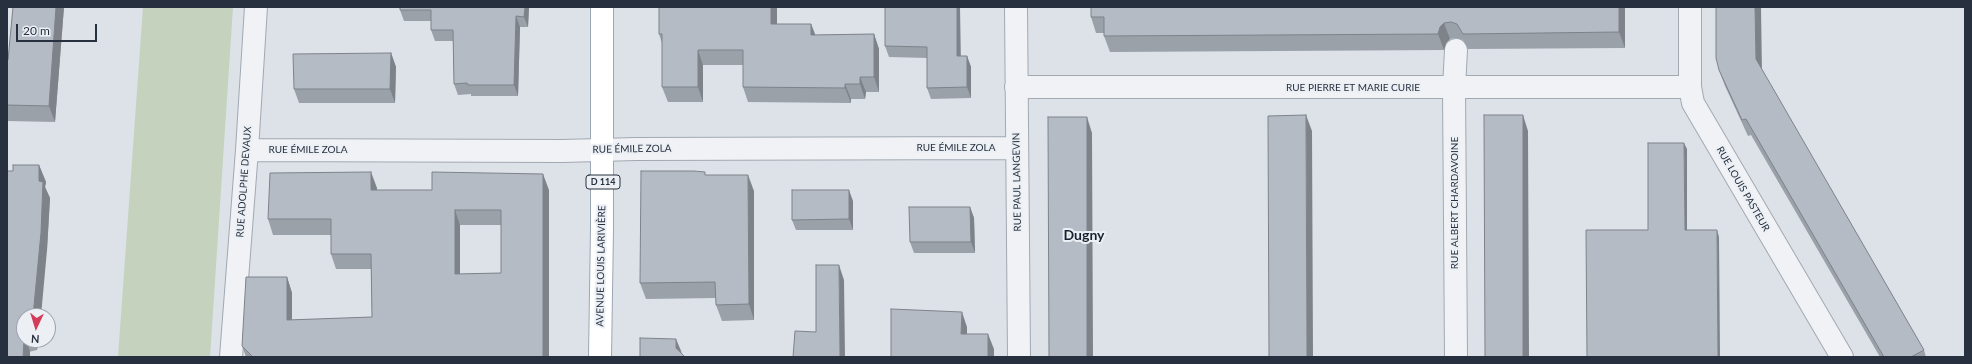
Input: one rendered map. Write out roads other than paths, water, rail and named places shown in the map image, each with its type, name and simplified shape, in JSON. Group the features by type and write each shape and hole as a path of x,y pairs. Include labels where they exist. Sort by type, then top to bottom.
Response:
{"main road":[{"name":"AVENUE LOUIS LARIVIÈRE","path":"600,357 603,149 602,7"}],"street":[{"name":"RUE ADOLPHE DEVAUX","path":"231,357 247,150 256,7"},
{"name":"RUE PAUL LANGEVIN","path":"1016,7 1019,357"},
{"name":"RUE LOUIS PASTEUR","path":"1690,7 1690,87 1693,103 1842,357"},
{"name":"RUE ALBERT CHARDAVOINE","path":"1456,50 1454,88 1456,357"},
{"name":"RUE PIERRE ET MARIE CURIE","path":"1016,87 1690,87"},
{"name":"RUE ÉMILE ZOLA","path":"247,150 562,151 603,149 1017,148"}],"district":[{"name":"Dugny","path":"1084,235"}]}
